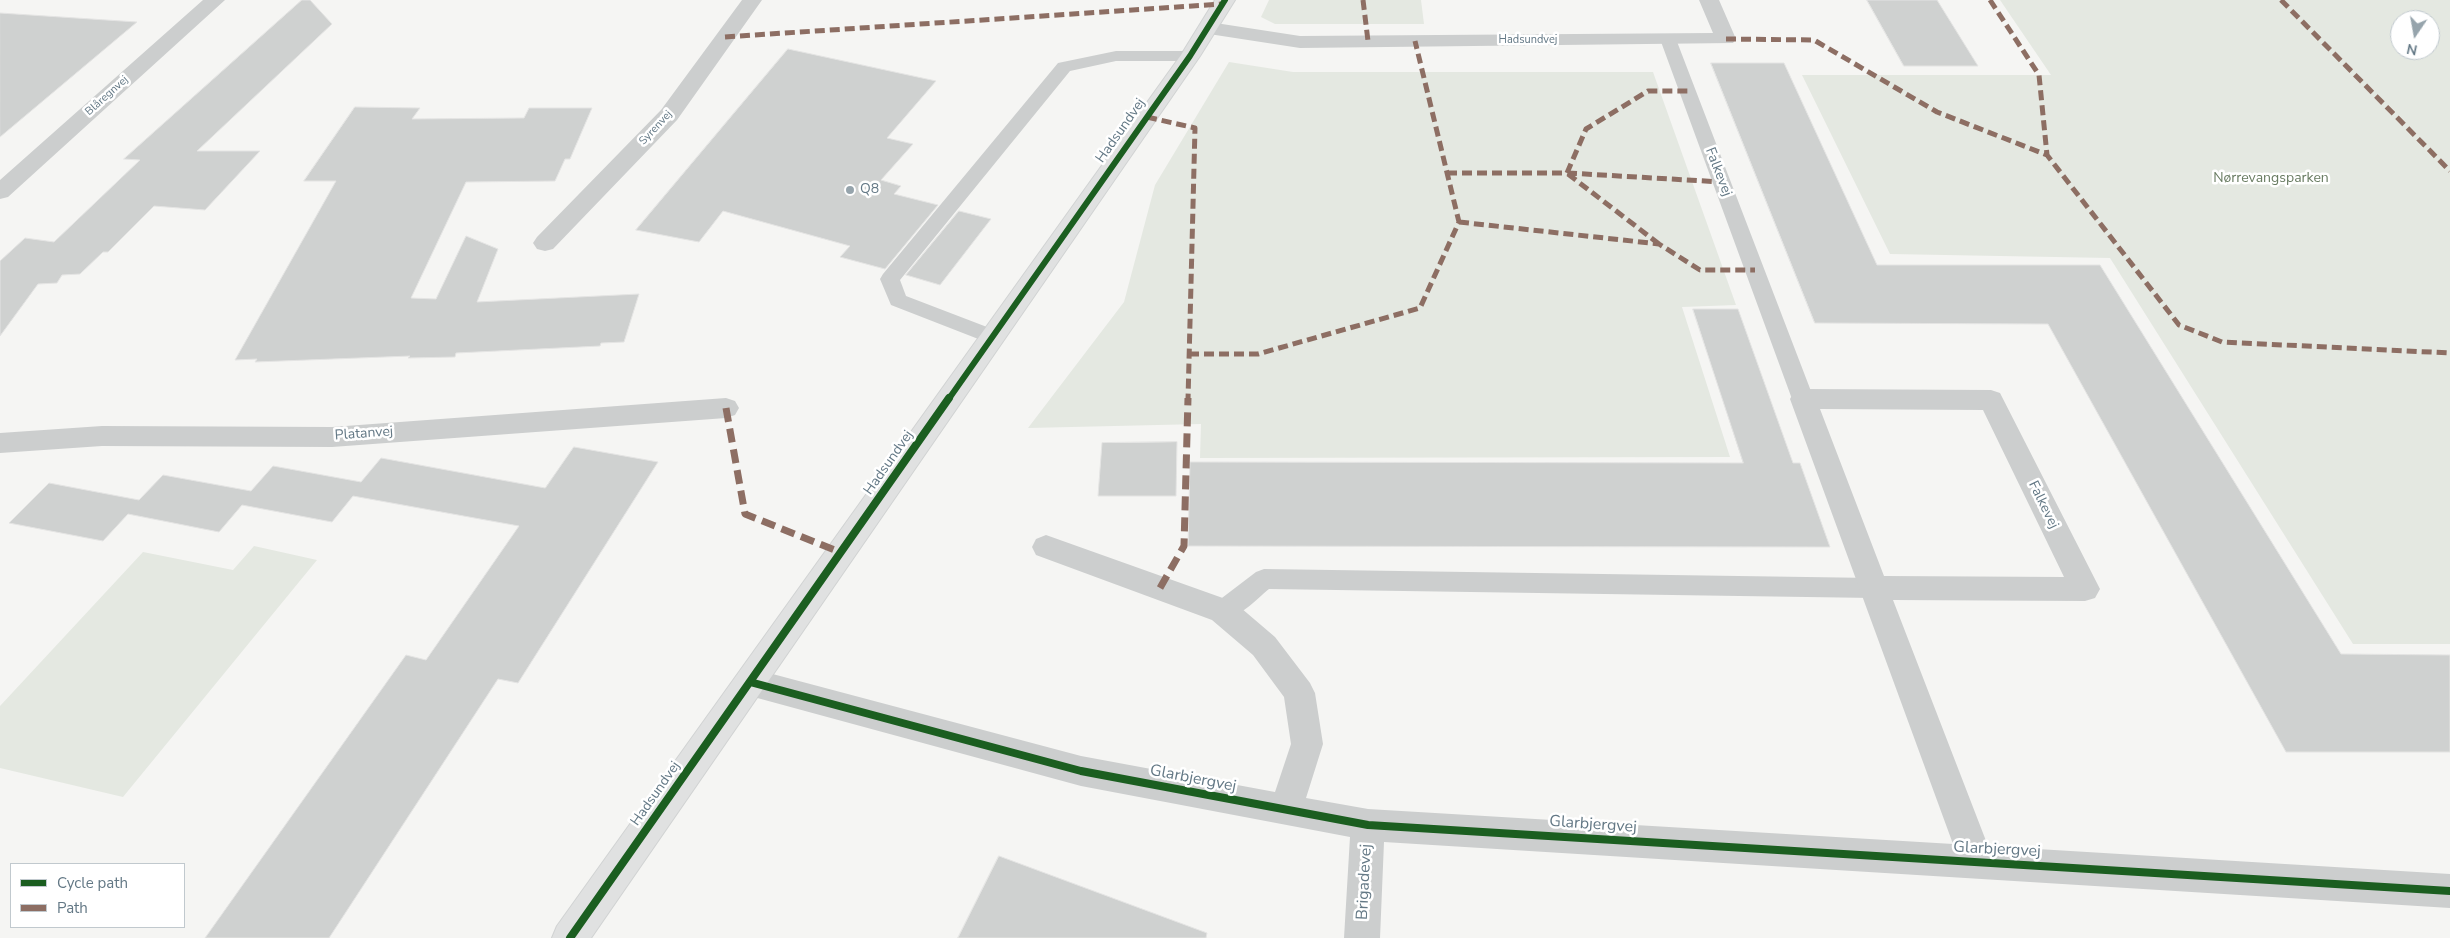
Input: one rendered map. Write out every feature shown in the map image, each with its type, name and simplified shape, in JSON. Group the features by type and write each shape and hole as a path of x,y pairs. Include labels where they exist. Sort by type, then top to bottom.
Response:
{"street":[{"name":"Blåregnvej","path":"0,192 215,0"},
{"name":"Syrenvej","path":"546,243 669,115 752,0"},
{"name":"Hadsundvej","path":"570,938 1190,56 1225,0"},
{"path":"1668,39 1726,39 1709,0"},
{"name":"Hadsundvej","path":"1209,28 1300,42 1668,39"},
{"name":"Falkevej","path":"1874,588 2085,589 1991,400 1803,399 1977,863"},
{"name":"Platanvej","path":"0,442 102,436 332,436 726,408"},
{"path":"1046,548 1223,611 1264,646 1298,693 1307,744 1286,810"},
{"name":"Glarbjergvej","path":"750,682 1081,771 1368,825 2450,891"},
{"name":"Brigadevej","path":"1362,938 1368,825"}],"lane":[{"name":"Falkevej","path":"1668,39 1803,399"},
{"path":"993,337 898,300 890,280 1064,67 1116,56 1190,56"},
{"path":"1223,611 1264,579 1874,588"}],"green space":[{"path":"1269,0 1421,0 1424,24 1275,24 1261,17"},
{"name":"Nørrevangsparken","path":"2000,0 2450,0 2450,644 2353,644 2110,258 1890,254 1802,75 2051,75"},
{"path":"1229,62 1293,72 1653,72 1736,305 1682,307 1730,457 1200,458 1201,424 1028,428 1124,302 1155,185"},
{"path":"254,546 317,560 123,797 0,768 0,706 143,552 233,570"}],"building":[{"path":"302,0 310,0 332,24 197,151 260,151 205,210 154,206 108,252 103,252 80,274 62,275 57,283 38,284 0,336 0,261 25,238 54,242 140,160 124,159"},
{"path":"1867,0 1937,0 1978,66 1904,66"},
{"path":"0,13 137,22 0,137"},
{"path":"788,49 936,81 887,138 913,144 881,180 901,186 894,194 938,205 885,269 840,257 850,246 723,211 699,242 636,230"},
{"path":"1711,63 1784,63 1877,265 2100,265 2341,654 2450,655 2450,752 2286,752 2048,324 1815,323"},
{"path":"355,107 420,108 412,119 524,118 529,108 592,108 570,159 565,159 555,181 466,182 411,298 436,299 466,236 498,249 477,302 639,294 624,342 601,343 600,346 456,353 455,357 408,358 410,356 255,362 257,359 235,360 336,181 304,181"},
{"path":"959,211 991,219 940,285 906,275"},
{"path":"1693,309 1738,309 1793,463 1800,463 1830,547 1188,546 1190,462 1743,463"},
{"path":"1177,442 1176,496 1098,496 1102,443"},
{"path":"574,447 658,462 518,683 498,679 329,938 205,938 406,655 426,660 519,526 353,496 332,522 242,505 219,532 128,514 103,541 9,523 49,483 139,500 163,475 251,491 273,466 361,482 381,458 545,488"},
{"path":"999,856 1207,933 1206,938 958,938"}],"marked path":[{"path":"1363,0 1368,41"},
{"path":"1990,0 2039,75 2047,155"},
{"path":"2281,0 2450,171"},
{"path":"725,37 1223,4"},
{"path":"1726,39 1814,40 1937,112 2047,155 2179,325 2222,342 2450,353"},
{"path":"1189,354 1258,354 1420,308 1459,222 1415,41"},
{"path":"1447,173 1567,173 1586,129 1648,91 1688,91"},
{"path":"1147,117 1195,128 1184,546 1160,588"},
{"path":"1567,173 1722,182"},
{"path":"1568,174 1659,244"},
{"path":"1459,222 1659,244 1700,270 1755,270"},
{"path":"726,408 745,514 842,553"}],"cycle path":[{"path":"570,938 1190,56 1225,0"},
{"path":"750,682 1081,771 1368,825 2450,891"}],"place":[{"name":"Q8","path":"850,190"}]}
